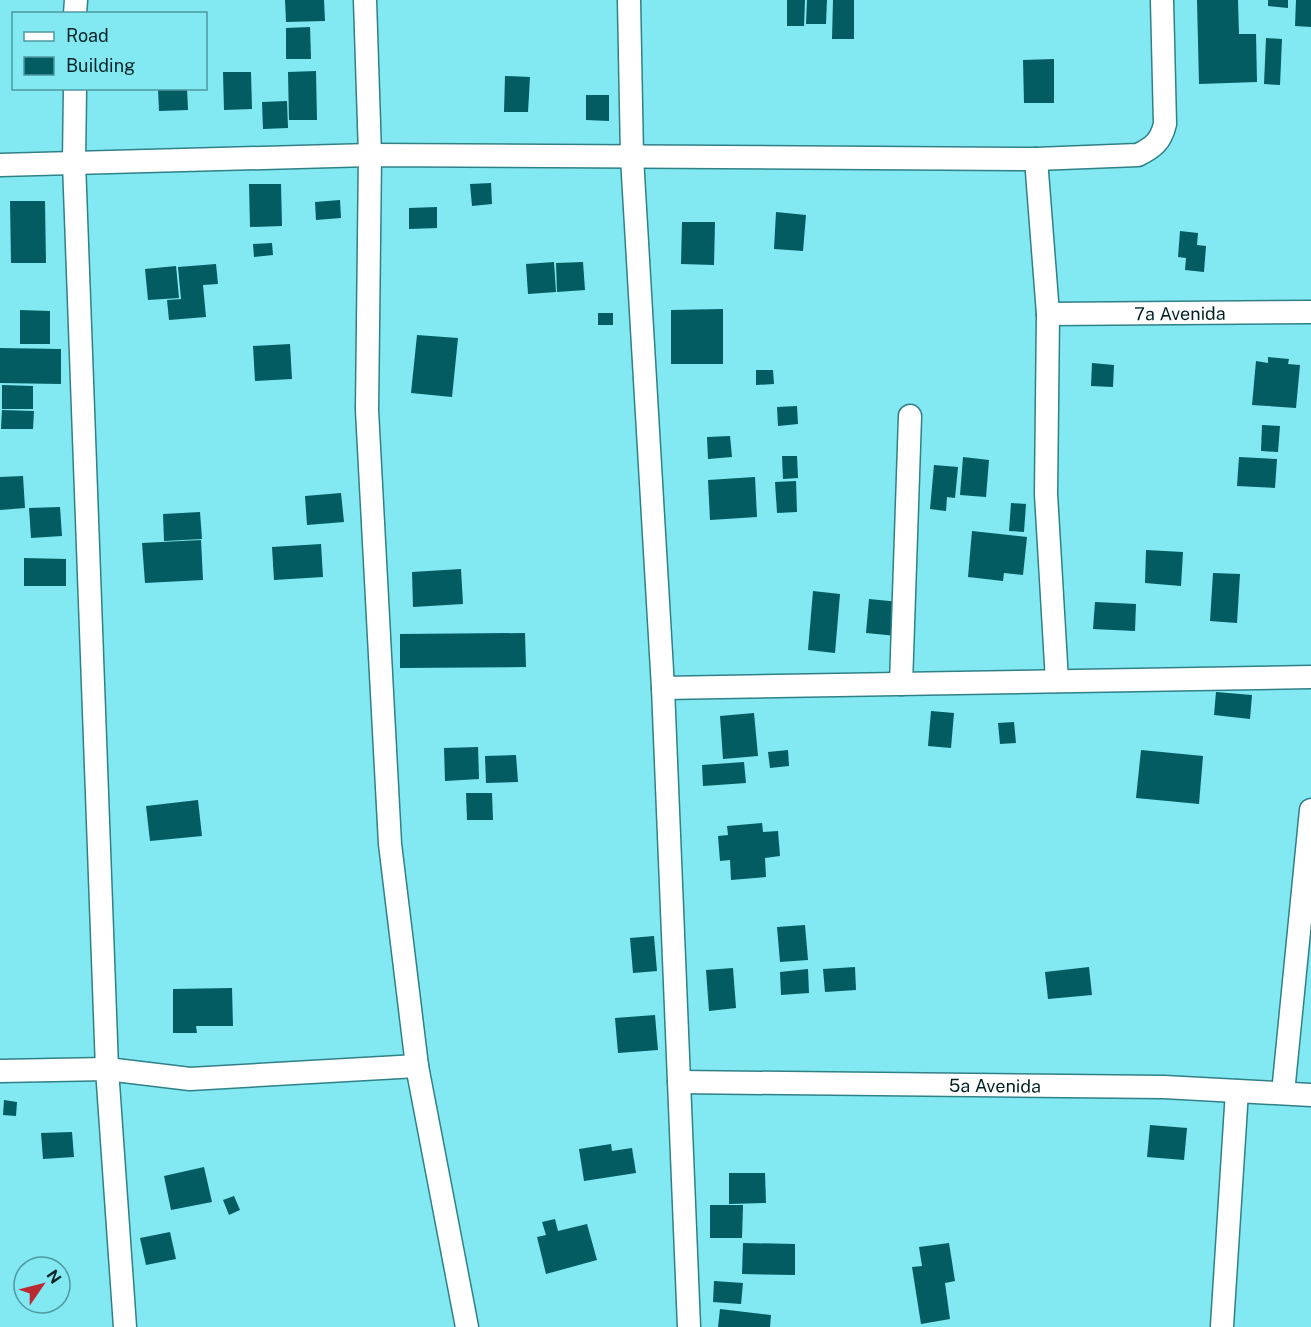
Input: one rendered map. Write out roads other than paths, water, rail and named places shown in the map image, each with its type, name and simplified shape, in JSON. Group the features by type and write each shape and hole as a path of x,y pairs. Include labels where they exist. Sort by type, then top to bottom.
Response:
{"street":[{"path":"365,0 370,155 367,410 390,844 417,1066 467,1327"},
{"path":"629,0 632,157 663,688 689,1327"},
{"path":"0,165 370,155 1036,159 1138,155 1153,148 1162,137 1165,124 1162,0"},
{"path":"75,90 74,162 107,1069 125,1327"},
{"path":"1036,159 1048,314 1046,494 1057,681"},
{"name":"7a Avenida","path":"1048,314 1311,312"},
{"path":"901,684 910,416"},
{"path":"663,688 1311,677"},
{"path":"1283,1093 1311,810"},
{"path":"0,1071 107,1069 190,1078 417,1066"},
{"name":"5a Avenida","path":"679,1082 1164,1087 1311,1095"},
{"path":"1222,1326 1237,1091"}]}
